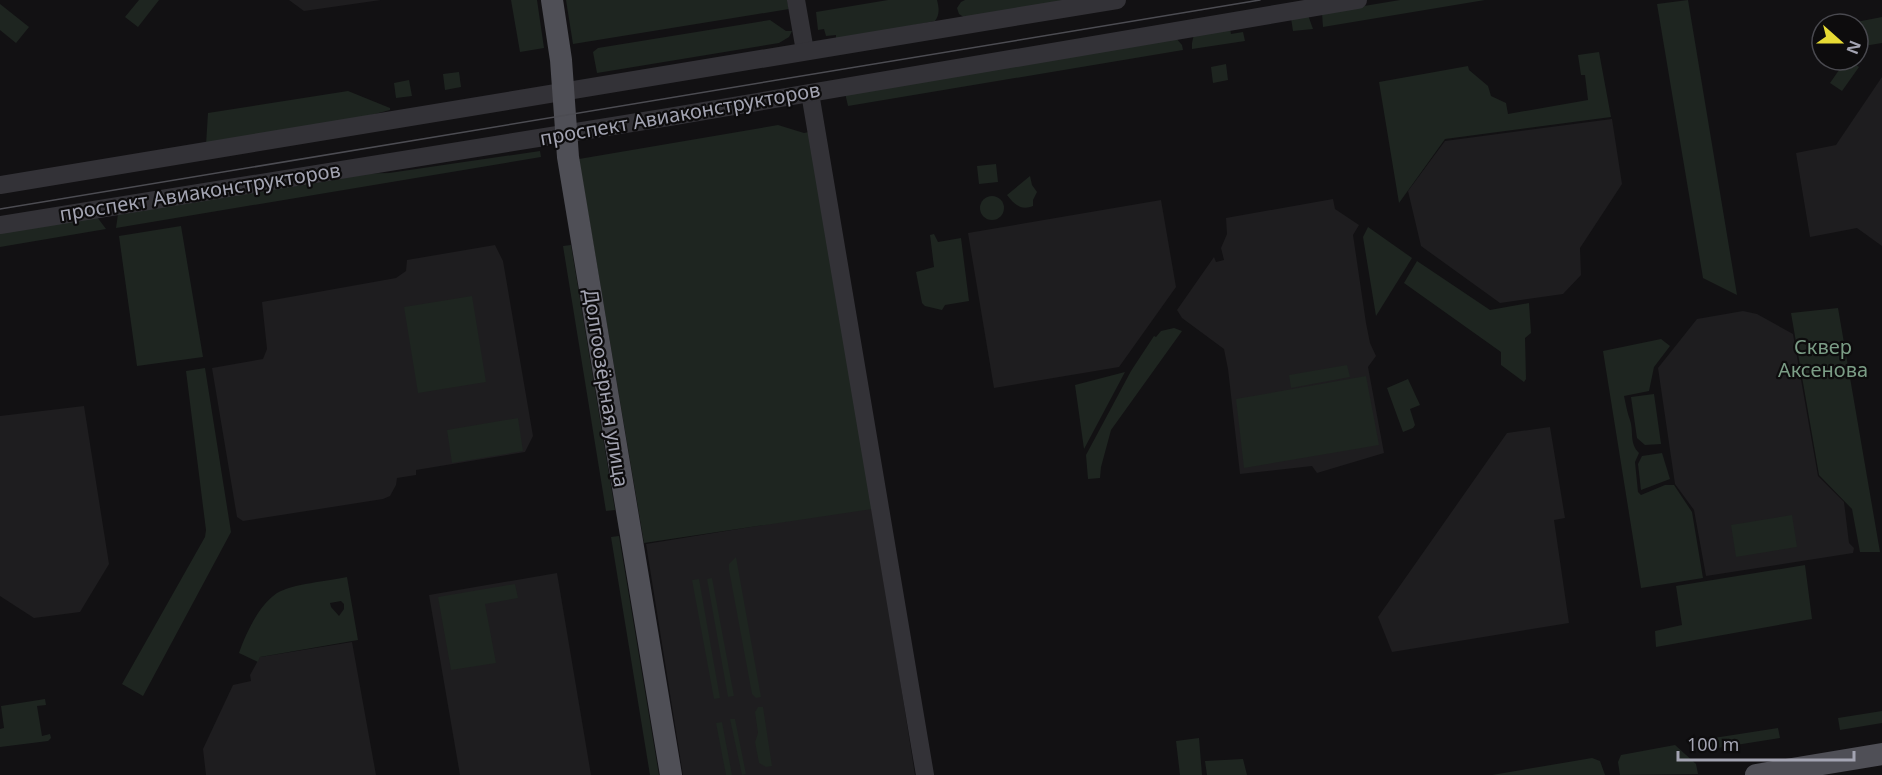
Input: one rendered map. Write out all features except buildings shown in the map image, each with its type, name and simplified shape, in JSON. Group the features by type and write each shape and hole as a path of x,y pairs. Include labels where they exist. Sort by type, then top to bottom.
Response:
{"main road":[{"name":"Долгоозёрная улица","path":"552,0 568,157 671,775"},
{"path":"1756,775 1882,754"}],"street":[{"path":"796,0 805,51"},
{"name":"проспект Авиаконструкторов","path":"0,185 1117,0"},
{"name":"проспект Авиаконструкторов","path":"0,225 810,93 1358,0"},
{"path":"810,93 925,775"}],"shaded area":[{"path":"289,0 381,0 304,11"},
{"path":"1882,77 1882,246 1857,228 1810,237 1796,153 1836,145"},
{"path":"1612,119 1622,184 1580,248 1581,275 1563,294 1500,303 1421,246 1408,191 1445,141"},
{"path":"1333,199 1335,209 1359,225 1353,235 1366,323 1370,343 1376,356 1368,367 1384,453 1317,473 1312,466 1240,474 1224,349 1182,318 1177,310 1214,257 1216,262 1224,260 1221,248 1227,234 1226,218"},
{"path":"1161,200 1176,287 1119,367 994,388 968,233"},
{"path":"495,245 503,261 533,436 525,452 416,470 416,475 397,478 390,496 383,499 243,521 237,517 212,368 263,359 267,349 262,302 396,278 406,271 407,260"},
{"path":"1743,311 1757,314 1793,334 1818,476 1844,502 1849,543 1854,548 1853,553 1706,576 1694,510 1675,484 1658,368 1697,319"},
{"path":"84,406 109,564 80,612 34,618 0,596 0,416"},
{"path":"1550,427 1565,518 1554,520 1569,623 1392,652 1378,617 1507,433"},
{"path":"873,507 915,775 683,775 646,544"},
{"path":"557,573 591,775 460,775 429,595"},
{"path":"352,642 376,775 206,775 203,749 233,685 251,681 250,675 260,657"}],"green space":[{"path":"139,0 159,0 138,27 125,17"},
{"path":"511,0 537,0 544,48 520,52"},
{"path":"566,0 787,0 789,9 573,44"},
{"path":"888,0 937,0 938,16 935,21 836,40 836,35 826,36 824,29 818,30 816,12"},
{"path":"965,0 1071,0 965,18 959,14 957,8"},
{"path":"1400,0 1485,0 1323,27 1322,13"},
{"path":"1688,0 1737,295 1703,278 1657,4"},
{"path":"0,4 29,27 16,43 0,30"},
{"path":"1308,15 1313,29 1293,31 1291,18"},
{"path":"1882,17 1882,43 1870,45 1870,19"},
{"path":"770,20 786,31 792,31 789,37 779,43 597,73 593,52 598,48"},
{"path":"1230,28 1231,34 1243,32 1245,41 1192,49 1194,34"},
{"path":"1175,37 1183,50 848,106 845,93"},
{"path":"1599,52 1611,117 1445,139 1399,203 1379,82 1468,66 1469,70 1488,86 1491,96 1506,103 1508,114 1588,100 1585,75 1581,75 1578,55"},
{"path":"1226,64 1228,80 1213,83 1211,67"},
{"path":"459,72 461,87 445,90 443,74"},
{"path":"1838,72 1855,72 1842,91 1830,83"},
{"path":"409,80 412,96 396,98 394,83"},
{"path":"348,91 390,108 390,110 348,121 206,145 208,113"},
{"path":"778,125 804,133 809,132 872,509 644,543 579,159"},
{"path":"540,151 541,157 116,228 118,214 354,174 389,173"},
{"path":"996,164 998,182 979,184 977,166"},
{"path":"1030,176 1037,192 1033,206 1025,208 1015,204 1007,195"},
{"path":"992,196 1001,199 1004,208 1001,217 992,220 983,217 980,208 983,199"},
{"path":"97,217 106,229 0,247 0,233"},
{"path":"181,226 203,357 137,366 119,236"},
{"path":"1368,227 1412,258 1376,316 1363,237"},
{"path":"934,234 938,242 961,238 969,301 945,305 942,310 925,306 922,303 916,272 934,267 930,235"},
{"path":"571,245 615,510 606,511 563,246"},
{"path":"1417,261 1490,310 1529,303 1531,333 1525,338 1526,379 1524,382 1501,365 1501,352 1404,283"},
{"path":"472,296 486,382 418,393 404,307"},
{"name":"Сквер Аксенова","path":"1838,308 1880,552 1860,552 1852,509 1819,475 1791,313"},
{"path":"1174,328 1182,331 1111,430 1100,478 1088,479 1086,455 1131,371 1154,336 1156,337 1161,331"},
{"path":"1661,339 1670,346 1654,367 1649,391 1624,396 1633,441 1639,453 1635,462 1638,492 1641,495 1665,485 1674,485 1692,512 1703,578 1641,588 1603,351"},
{"path":"1347,365 1350,377 1291,388 1289,375"},
{"path":"205,368 231,532 143,696 122,684 205,537 186,371"},
{"path":"1125,372 1084,449 1075,385"},
{"path":"1366,376 1379,445 1244,468 1236,399"},
{"path":"1408,379 1420,405 1410,409 1415,425 1403,432 1387,388"},
{"path":"1654,394 1661,444 1645,445 1637,438 1631,397"},
{"path":"518,418 523,451 452,463 447,430"},
{"path":"1662,453 1670,479 1641,490 1638,464 1642,456"},
{"path":"1792,515 1797,547 1736,557 1731,525"},
{"path":"619,536 659,775 650,775 611,537"},
{"path":"736,557 761,697 756,698 752,694 729,570 729,564"},
{"path":"1805,565 1812,619 1656,647 1655,631 1682,625 1676,586"},
{"path":"347,577 358,640 260,657 258,662 239,653 249,628 259,612 277,593 301,585","holes":["341,601 344,609 339,616 330,603"]},
{"path":"712,578 734,696 728,697 707,579"},
{"path":"699,579 720,698 714,699 692,580"},
{"path":"515,584 518,598 485,604 496,663 451,670 438,597"},
{"path":"45,699 46,705 37,706 42,736 50,734 51,738 48,741 0,747 0,729 4,728 1,706"},
{"path":"758,707 763,707 772,766 766,767 759,763 755,742 758,733 755,712"},
{"path":"1882,711 1882,723 1840,730 1838,718"},
{"path":"730,719 735,719 746,774 742,775"},
{"path":"722,722 732,775 726,775 716,723"},
{"path":"1778,728 1780,738 1698,751 1688,742"},
{"path":"1199,738 1202,775 1180,775 1176,741"},
{"path":"1675,745 1696,764 1698,774 1620,775 1618,762 1621,755"},
{"path":"1592,758 1600,761 1605,775 1492,775"},
{"path":"1243,759 1247,775 1207,775 1205,761"}],"tram line":[{"path":"0,209 1260,0"}]}
